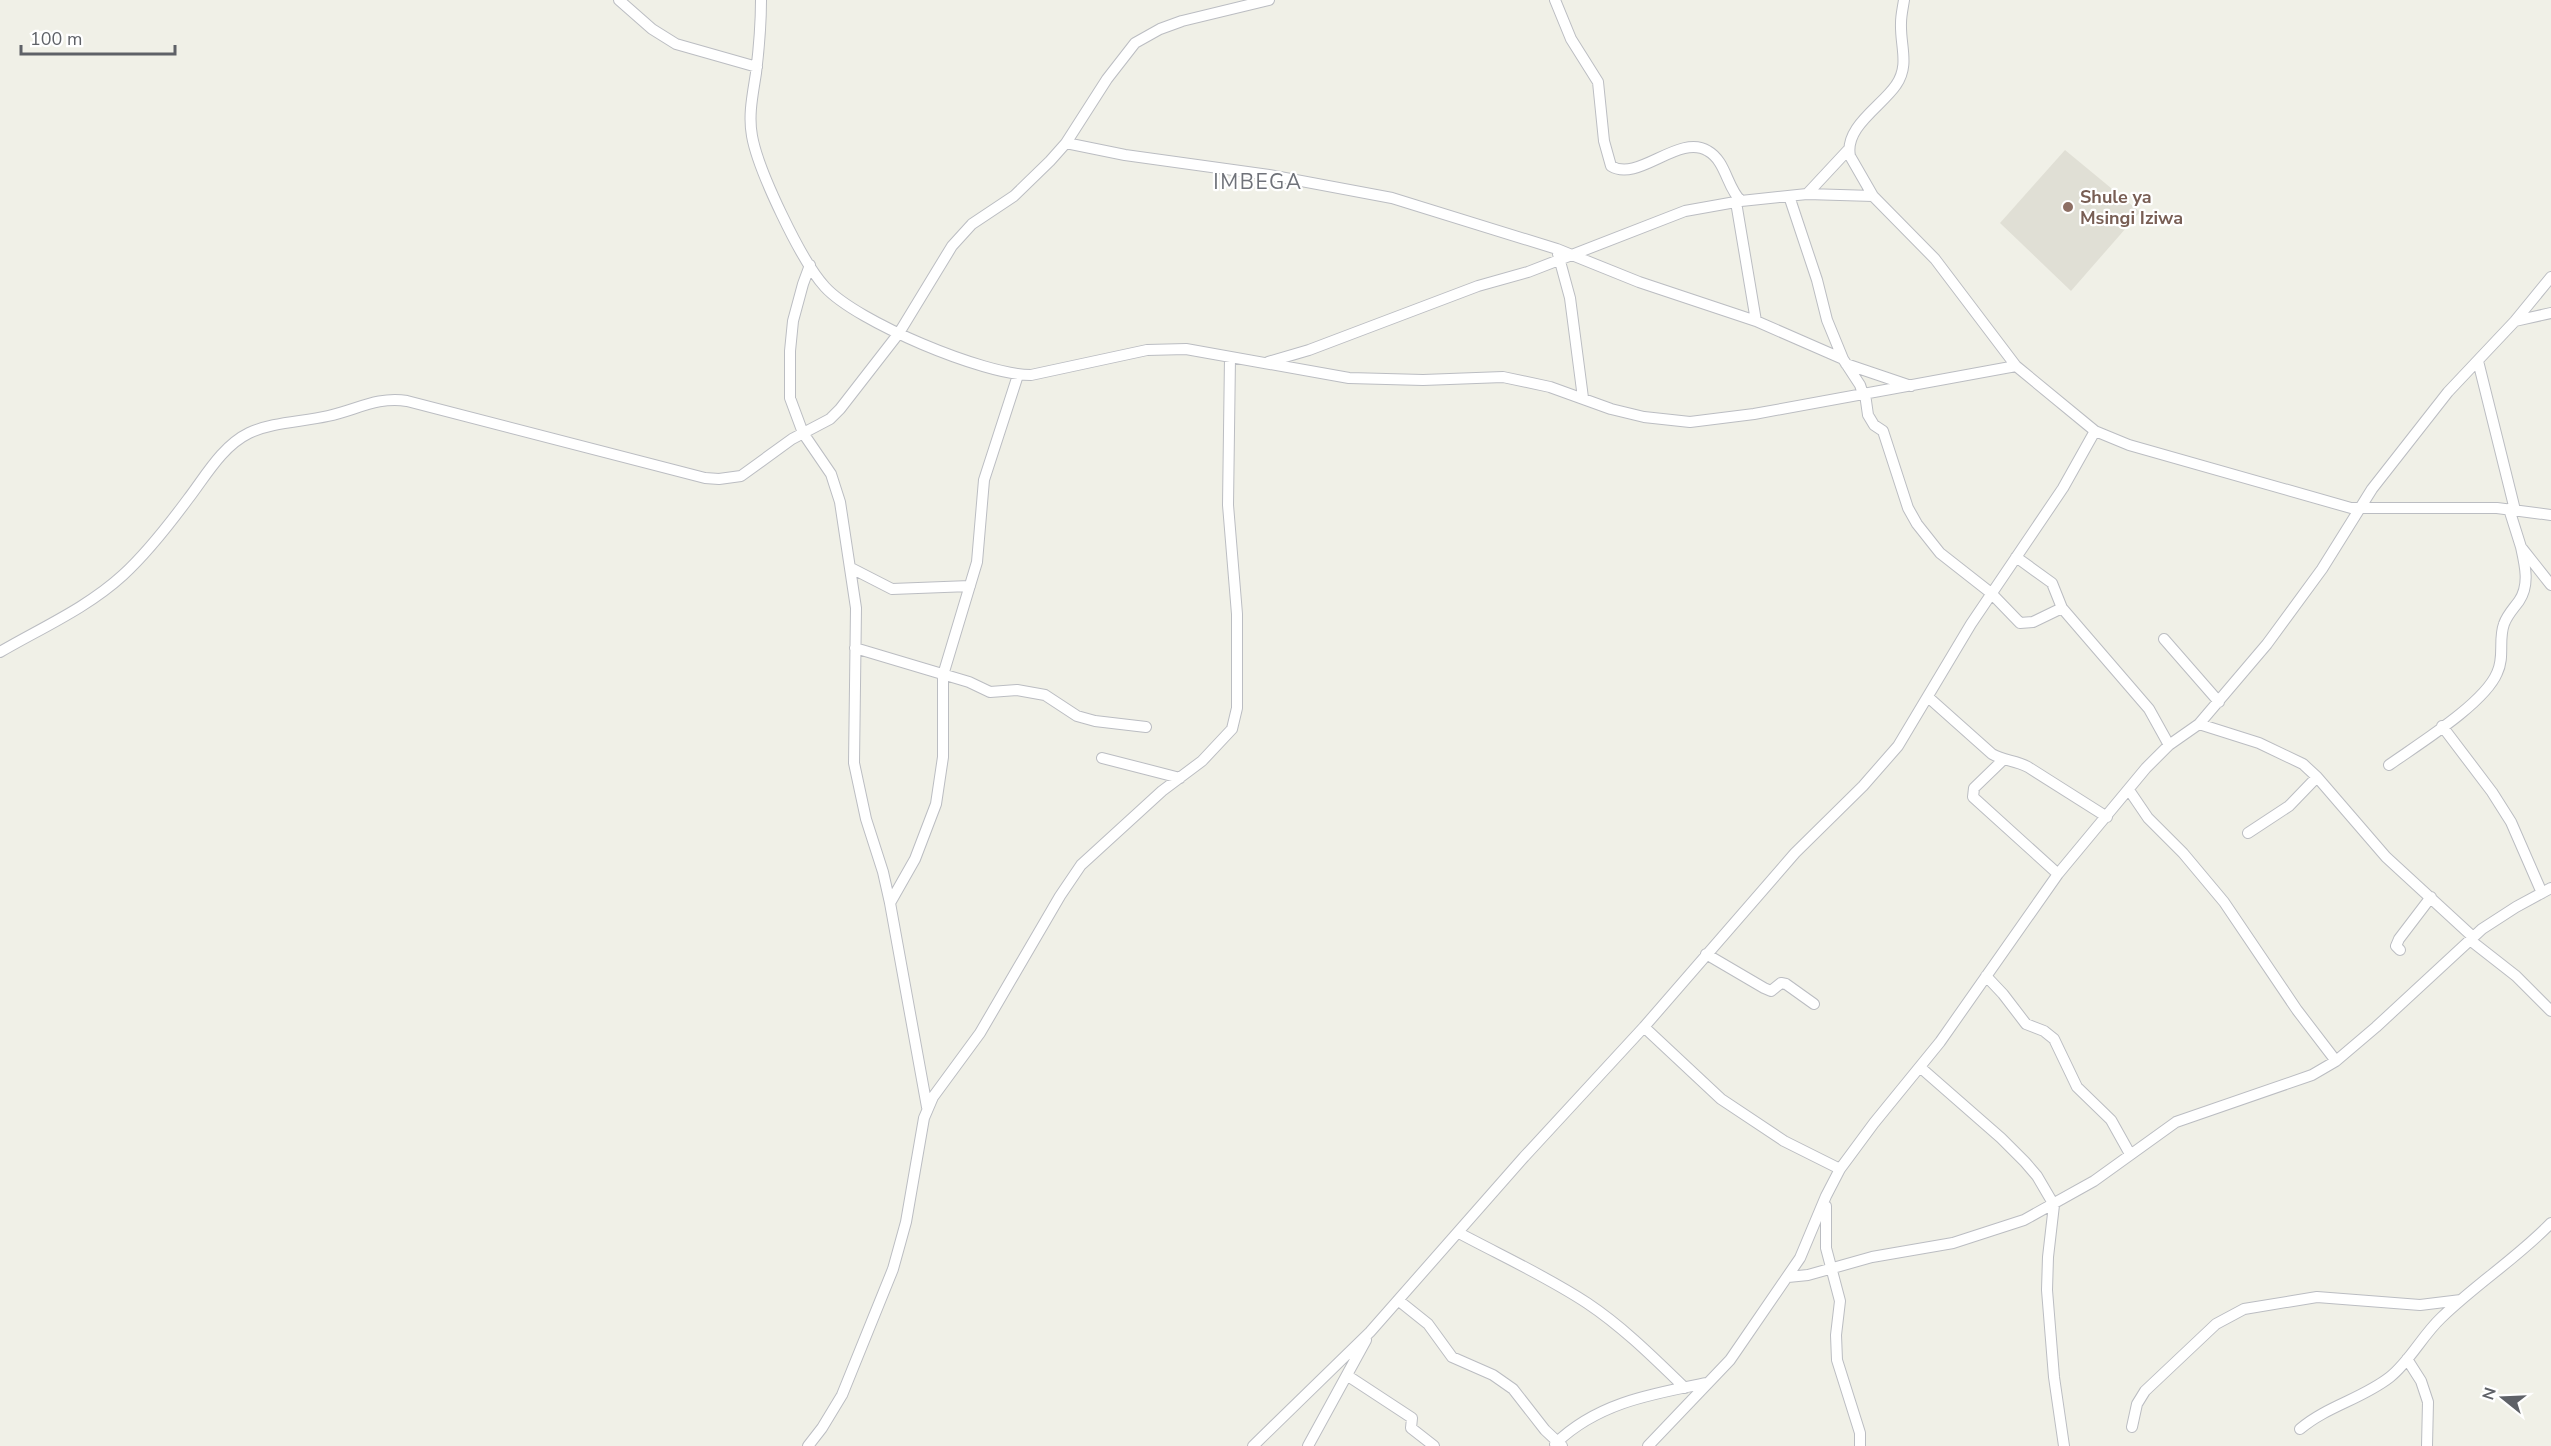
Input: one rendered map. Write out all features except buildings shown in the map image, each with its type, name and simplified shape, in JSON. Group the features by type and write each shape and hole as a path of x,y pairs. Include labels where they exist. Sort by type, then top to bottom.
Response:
{"street":[{"path":"619,0 652,28 676,44 757,67"},
{"path":"0,652 77,609 122,576 163,532 227,450 248,434 263,428 319,418 373,401 395,399 557,438 705,478 741,476 803,433 830,419 840,409 899,333 951,246 972,224 1014,196 1066,143 1107,79 1136,43 1160,29 1182,21 1269,0"},
{"path":"1556,0 1571,39 1598,82 1605,147 1611,166 1619,170 1629,169 1677,151 1699,147 1713,155 1739,202 1756,321"},
{"path":"1807,194 1848,150 1854,134 1895,87 1905,67 1901,23 1904,0"},
{"path":"760,1 761,28 750,126 756,155 789,229 824,286 842,301 899,333 963,359 1018,375 1050,372 1148,350 1186,349 1349,378 1423,380 1503,377 1530,382 1611,409 1644,417 1690,422 1754,414 2016,366"},
{"path":"1066,143 1125,155 1269,175 1377,194 1440,212 1558,254 1571,255 1639,282 1756,321 1845,361 1912,386"},
{"path":"1848,150 1857,171 1873,196 1935,259 2016,366 2095,431 2110,439 2160,455 2358,509 2512,510 2551,515"},
{"path":"1571,255 1685,211 1807,194 1873,196"},
{"path":"1789,196 1827,320 1845,361 1858,380 1864,394 1868,415 1874,425 1883,431 1912,516 1941,553 1991,593 2015,620 2023,624 2033,622 2062,608"},
{"path":"1262,364 1309,350 1558,254"},
{"path":"1558,254 1570,298 1583,398"},
{"path":"808,1446 842,1395 893,1269 906,1222 927,1107 890,903 866,819 854,763 856,608 844,519 831,474 803,433 790,398 790,351 798,301 810,265"},
{"path":"1648,1446 1730,1360 1800,1258 1840,1168 1874,1123 1921,1068 2058,874 2146,768 2169,746 2199,724 2267,644 2339,542 2358,509 2448,392 2515,321 2551,277"},
{"path":"2515,321 2551,313"},
{"path":"927,1107 980,1033 1060,896 1081,865 1202,761 1232,729 1237,708 1237,610 1228,505 1230,357"},
{"path":"2389,765 2490,687 2502,660 2503,626 2526,586 2521,547 2478,361"},
{"path":"890,903 915,859 936,804 943,757 943,675 977,562 984,480 1018,375"},
{"path":"1252,1446 1370,1332 1524,1157 1644,1027 1795,854 1898,746 1991,593 2063,488 2095,431"},
{"path":"2521,547 2551,585"},
{"path":"2016,557 2052,583 2062,608 2149,709 2169,746"},
{"path":"851,568 892,589 970,586"},
{"path":"2164,639 2219,702"},
{"path":"855,648 969,682 990,692 1017,690 1045,695 1071,712 1095,721 1146,728"},
{"path":"1928,697 1983,747 2002,760 2018,762 2028,767 2107,817"},
{"path":"2199,724 2279,751 2303,764 2386,856 2471,938 2523,982 2551,1011"},
{"path":"1788,1277 1808,1275 1872,1257 1933,1248 1972,1238 2024,1220 2094,1181 2176,1122 2312,1076 2336,1061 2403,1003 2471,938 2504,914 2546,891 2511,822 2492,792 2442,726"},
{"path":"1102,758 1180,778"},
{"path":"2002,760 1977,785 1973,797 2058,874"},
{"path":"2248,833 2289,806 2317,777"},
{"path":"2129,790 2148,818 2183,853 2224,903 2291,1001 2336,1061"},
{"path":"2400,950 2396,946 2399,939 2431,897"},
{"path":"1706,954 1764,988 1773,990 1783,983 1801,993 1814,1004"},
{"path":"1986,976 2026,1024 2044,1031 2054,1039 2077,1087 2111,1120 2130,1154"},
{"path":"1644,1027 1721,1099 1784,1141 1840,1168"},
{"path":"1921,1068 2025,1162 2037,1176 2054,1205 2047,1284 2054,1377 2064,1446"},
{"path":"1826,1196 1826,1248 1840,1301 1836,1335 1837,1360 1860,1433 1860,1446"},
{"path":"2300,1429 2330,1408 2356,1398 2392,1375 2439,1320 2532,1242 2551,1223"},
{"path":"1458,1233 1537,1272 1588,1304 1622,1330 1685,1388"},
{"path":"2132,1427 2137,1404 2145,1391 2216,1324 2244,1309 2317,1297 2412,1305 2435,1305 2461,1300"},
{"path":"1398,1300 1428,1324 1452,1357 1493,1375 1513,1389 1558,1444 1602,1410 1617,1404 1708,1383"},
{"path":"1308,1446 1370,1332"},
{"path":"2407,1359 2421,1380 2428,1402 2427,1446"},
{"path":"1348,1376 1413,1419 1411,1428 1434,1446"}],"shaded area":[{"path":"2065,150 2140,212 2071,291 2000,223"}],"place":[{"name":"Shule ya Msingi Iziwa","path":"2068,207"}],"district":[{"name":"IMBEGA","path":"1258,182"}]}
